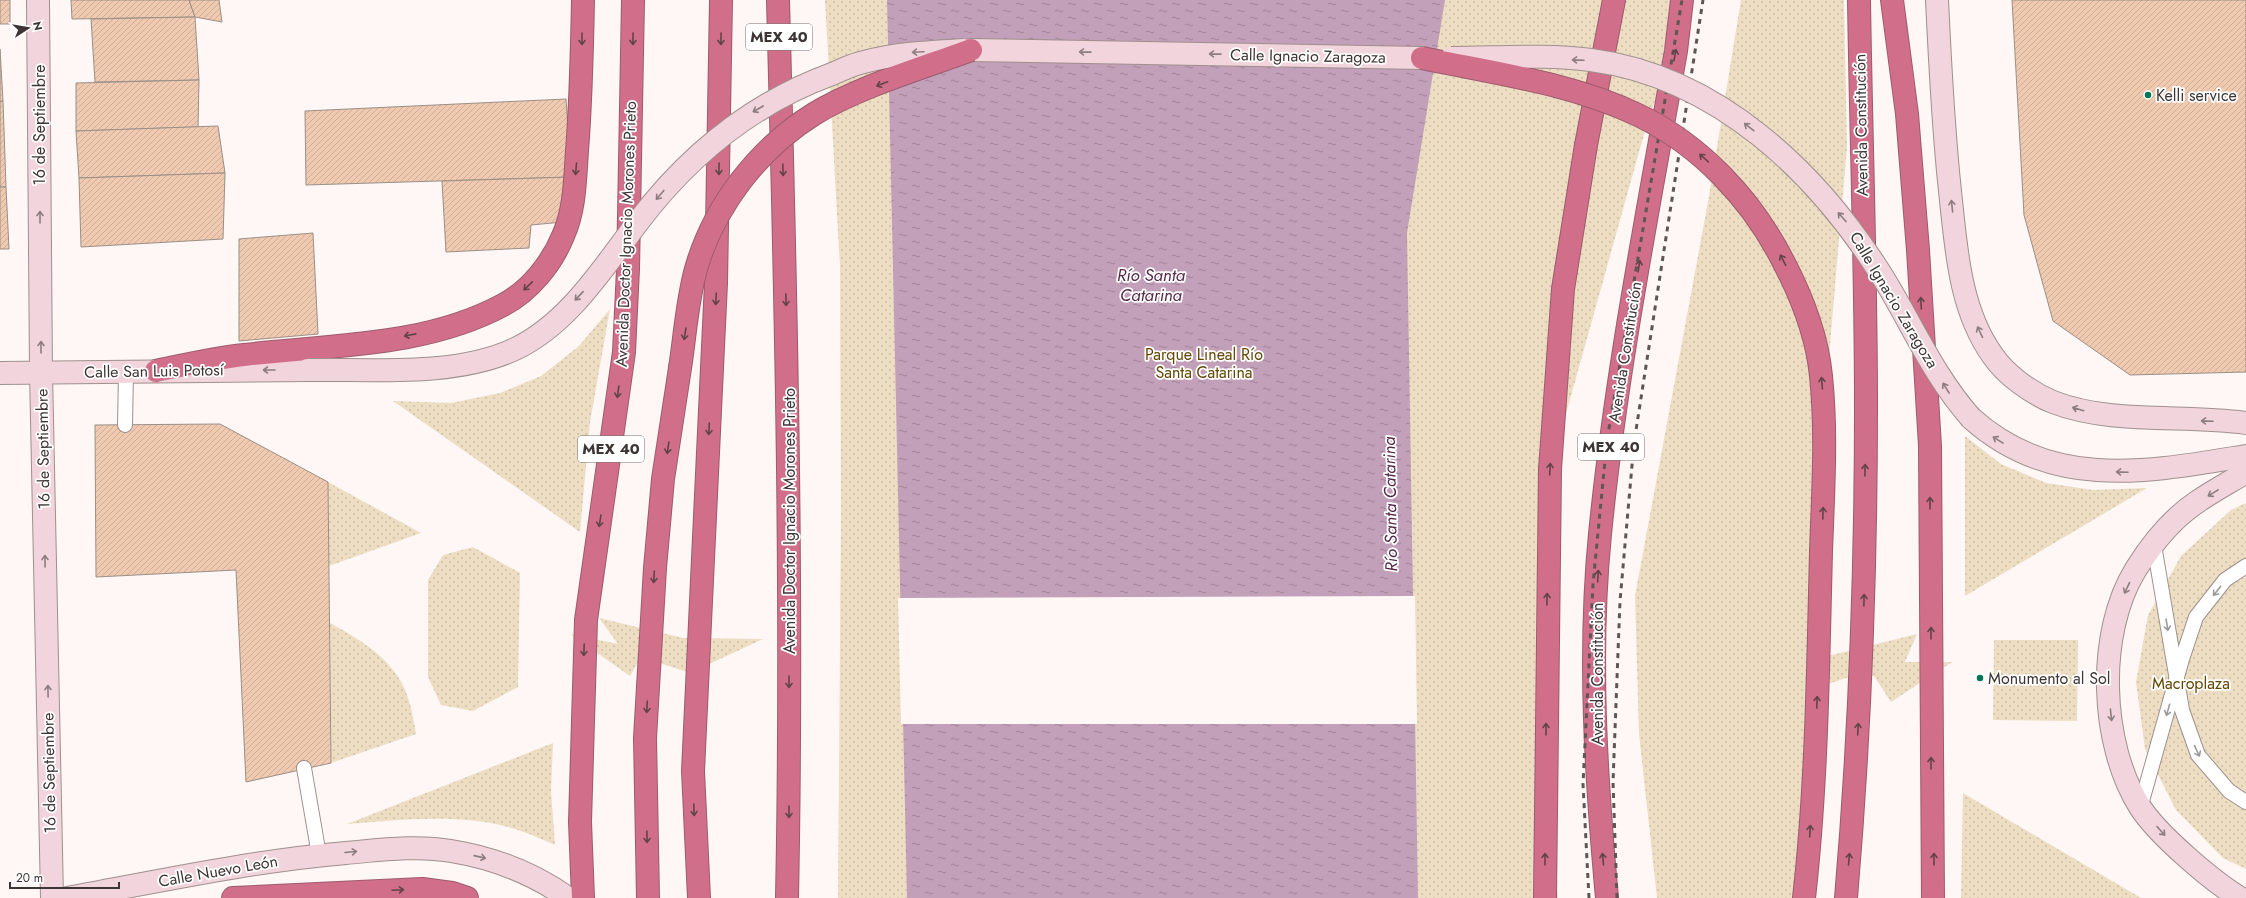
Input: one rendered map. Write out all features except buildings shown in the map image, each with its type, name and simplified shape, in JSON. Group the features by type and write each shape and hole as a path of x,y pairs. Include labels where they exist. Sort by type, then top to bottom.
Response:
{"highway":[{"path":"156,371 242,355 359,343 410,336 459,324 504,305 526,288 546,267 564,236 572,205 582,88 582,0"},
{"name":"Avenida Doctor Ignacio Morones Prieto","path":"583,898 580,822 586,620 624,352 628,269 633,0"},
{"path":"699,898 693,771 716,283 721,0"},
{"name":"Avenida Doctor Ignacio Morones Prieto","path":"778,0 787,344 790,542 787,898"},
{"path":"1545,898 1550,469 1562,289 1586,145 1614,0"},
{"name":"Avenida Constitución","path":"1606,898 1598,794 1594,662 1600,535 1618,394 1676,50 1682,0"},
{"name":"Avenida Constitución","path":"1846,898 1855,787 1864,616 1866,405 1859,0"},
{"path":"1892,0 1907,114 1918,250 1930,446 1931,802 1934,841 1933,898"},
{"path":"648,898 645,738 655,568 663,480 696,270 713,224 738,183 772,146 814,114 846,98 971,50"},
{"path":"1422,58 1528,80 1580,93 1638,115 1674,136 1702,156 1751,207 1778,250 1799,292 1815,339 1821,374 1825,432 1816,722 1810,848 1804,898"},
{"path":"234,898 422,889 452,893 467,898"}],"street":[{"name":"16 de Septiembre","path":"38,0 41,372 52,898"},
{"path":"1937,0 1942,116 1957,257 1966,295 1979,331 1993,357 2017,381 2052,402 2085,411 2162,419 2246,423"},
{"name":"Calle Ignacio Zaragoza","path":"308,370 444,367 481,361 514,350 537,337 561,316 594,281 668,185 712,144 754,111 806,84 863,62 912,52 971,50 1590,60 1633,69 1668,81 1742,122 1788,159 1849,225 1884,280 1950,394 1971,418 1989,434 2008,446 2037,458 2072,468 2130,472 2161,470 2246,456"},
{"name":"Calle San Luis Potosí","path":"0,373 308,370"},
{"path":"2240,898 2169,841 2140,808 2123,774 2114,745 2108,680 2112,634 2119,606 2136,570 2154,545 2172,524 2196,503 2246,472"},
{"name":"Calle Nuevo León","path":"68,898 309,856 394,848 450,850 501,862 546,882 568,898"}],"lane":[{"path":"125,425 126,372"},
{"path":"2154,545 2182,710 2198,755 2229,792 2246,802"},
{"path":"2140,808 2176,680 2196,617 2225,580 2246,566"},
{"path":"304,768 309,856"}],"green space":[{"name":"Río Santa Catarina","path":"825,0 1681,0 1667,66 1646,127 1559,439 1546,814 1558,898 838,898 841,513 840,267"},
{"path":"1741,0 1844,0 1847,147 1811,566 1810,655 1832,655 1917,634 1905,662 1952,662 1891,702 1874,676 1849,677 1810,690 1796,898 1657,898 1639,734 1635,596 1708,202"},
{"path":"610,309 590,422 580,532 393,401 451,403 500,393 541,376 579,346"},
{"path":"1965,436 2001,464 2046,483 2093,490 2147,488 1965,596"},
{"path":"328,482 421,533 329,566"},
{"name":"Macroplaza","path":"2246,503 2246,869 2223,858 2176,810 2145,749 2136,682 2148,615 2181,556 2231,510"},
{"path":"473,547 520,573 518,687 473,711 441,705 428,677 428,580 443,555"},
{"path":"599,618 683,638 763,639 690,673 641,657 630,676 570,634 618,644"},
{"path":"330,623 365,644 387,662 396,673 408,698 416,734 331,763"},
{"path":"1994,640 2078,640 2077,721 1993,720"},
{"path":"553,743 551,791 555,845 518,830 498,824 477,821 455,819 411,819 347,824"},
{"path":"1963,793 2141,898 1961,898"}],"water":[{"name":"Río Santa Catarina","path":"887,0 1445,0 1407,233 1418,898 907,898"}],"pier":[{"path":"1415,596 1417,724 901,724 898,598"}],"railway":[{"path":"1589,898 1583,784 1593,584 1607,440 1682,0"},
{"path":"1617,898 1613,782 1620,601 1634,443 1703,0"}],"place":[{"name":"Kelli service","path":"2148,95"},
{"name":"Monumento al Sol","path":"1980,678"}],"park label":[{"name":"Parque Lineal Río Santa Catarina","path":"1204,363"}]}
